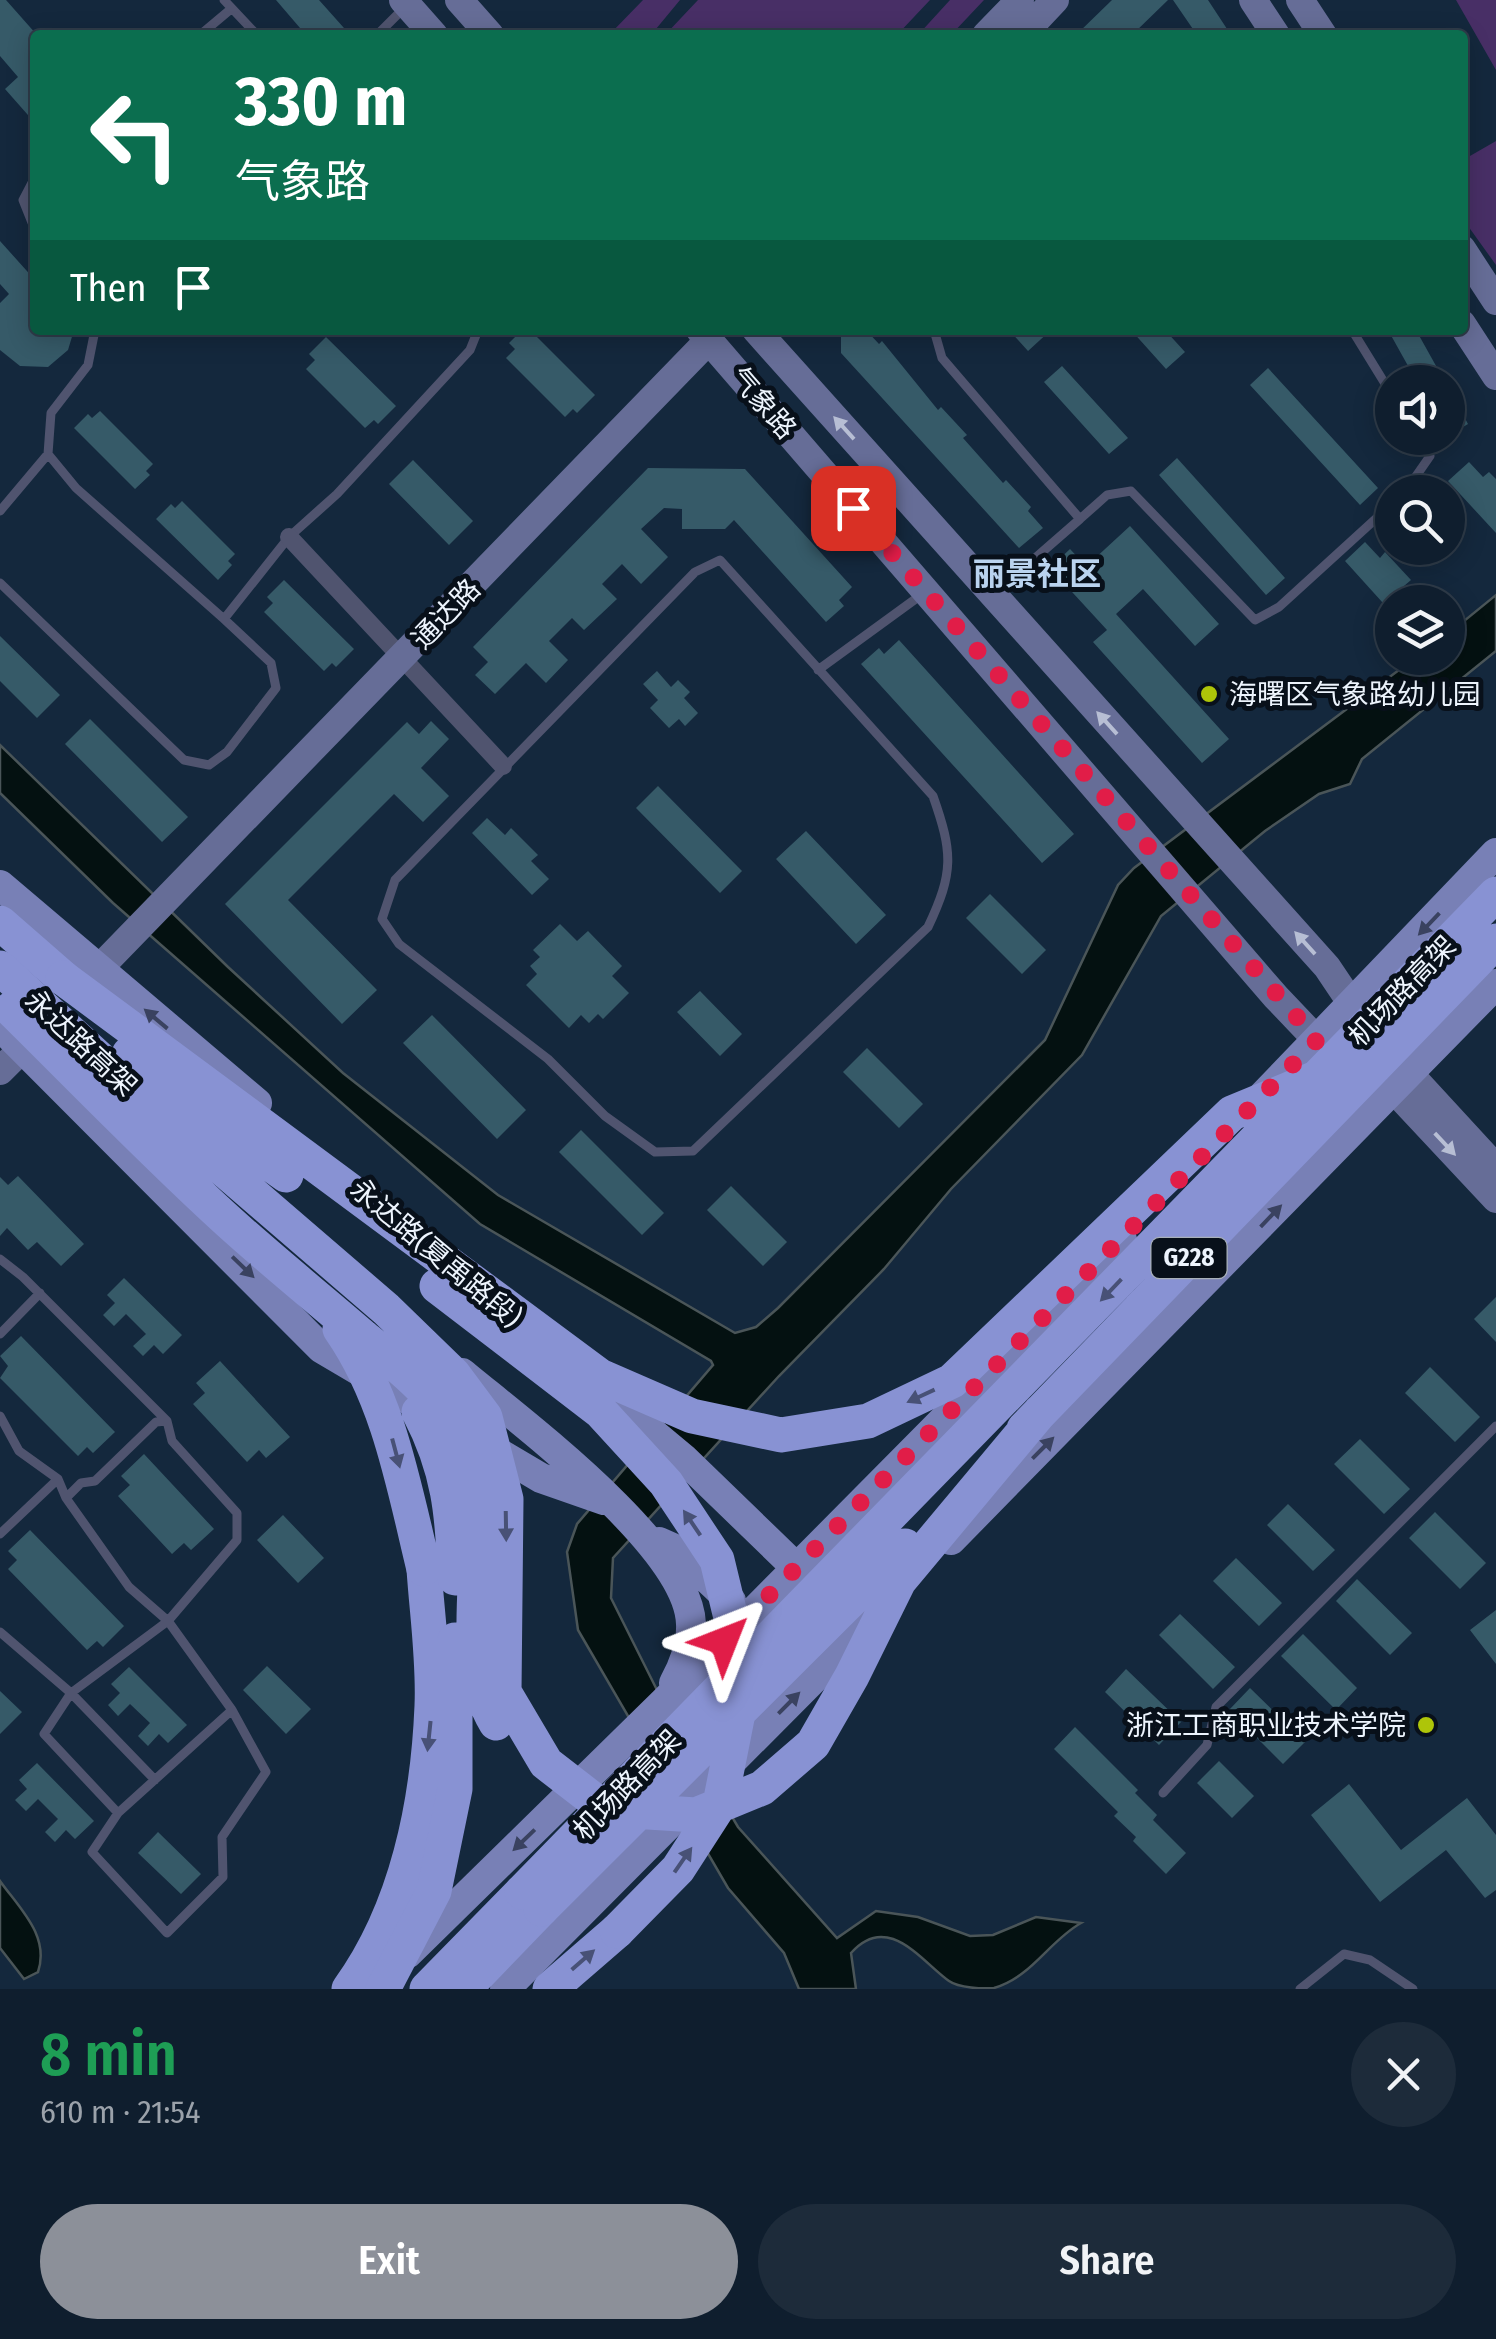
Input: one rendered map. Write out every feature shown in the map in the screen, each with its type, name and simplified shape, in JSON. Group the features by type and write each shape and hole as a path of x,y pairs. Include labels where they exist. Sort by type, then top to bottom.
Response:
{"highway":[{"name":"机场路高架","path":"427,1989 1496,894"},
{"name":"永达路高架","path":"0,923 63,978"},
{"name":"机场路高架","path":"464,1989 1041,1412 1496,940"},
{"name":"永达路高架","path":"0,968 162,1118"},
{"path":"63,978 600,1376 692,1416 781,1434 868,1421 952,1381 1232,1113 1320,1076"},
{"path":"63,978 119,1045 182,1100 600,1411 666,1484 717,1560 738,1648 741,1698 720,1804 678,1869 550,1989"},
{"path":"0,998 229,1222 425,1388 460,1442 475,1477 477,1672 492,1716 515,1754 544,1784 574,1805 696,1815 762,1788 812,1744 852,1676 899,1581 1041,1412"},
{"path":"162,1118 386,1310 453,1374 485,1417 506,1499 504,1692 546,1763 595,1801 632,1811"},
{"path":"162,1118 303,1278 353,1348 393,1440 424,1569 432,1705 422,1797 402,1889 349,1989"},
{"path":"383,1989 434,1891 455,1789 453,1503 435,1442 393,1362"}],"main road":[{"path":"371,1989 748,1618 1496,854"},
{"name":"永达路(夏禹路段)","path":"0,885 684,1459 795,1570 868,1624"},
{"path":"0,978 47,1023 604,1495 647,1537 668,1564 687,1603 691,1625 679,1675 664,1702"},
{"path":"505,1989 1496,984"},
{"path":"0,1026 321,1348 541,1478 604,1495"},
{"path":"647,1537 677,1550 748,1618"}],"street":[{"path":"459,0 486,30"},
{"path":"991,30 1020,0"},
{"path":"1027,30 1055,0"},
{"path":"1253,0 1273,30"},
{"path":"1300,0 1320,30"},
{"path":"405,3 429,30"},
{"path":"1468,258 1496,301"},
{"path":"1468,333 1496,376"},
{"name":"通达路","path":"0,1071 402,661 710,335"},
{"name":"气象路","path":"715,335 926,591 1317,1040 1401,1082"},
{"name":"气象路","path":"761,335 1326,967 1401,1082"},
{"path":"289,537 504,766"},
{"path":"1401,1082 1496,1168"},
{"path":"1401,1082 1496,1199"}],"lane":[{"path":"381,30 405,3"},
{"path":"204,30 227,4 252,30"},
{"path":"30,186 22,200 30,218"},
{"path":"0,511 48,454 52,413 88,365 94,335"},
{"path":"224,619 289,537 337,494 470,350 476,335"},
{"path":"935,335 942,358 1080,519"},
{"path":"1355,335 1375,367"},
{"path":"0,583 184,760 208,765 227,752 276,688 271,663 76,488 48,454"},
{"path":"994,594 1107,495 1131,491 1255,620 1279,607 1375,519"},
{"path":"720,560 934,796 949,841 946,889 928,927 693,1151 655,1152 605,1116 548,1059 399,944 382,918 394,880 504,766 695,572 720,560"},
{"path":"818,670 926,591"},
{"path":"0,1259 40,1293 167,1421 172,1441 238,1513 238,1540 168,1620 71,1693 44,1734 118,1813"},
{"path":"0,1334 40,1293"},
{"path":"0,1416 19,1451 58,1479 66,1498 129,1587 168,1620 232,1710 266,1772 222,1837 223,1876 167,1933 92,1852 118,1813 232,1710"},
{"path":"66,1498 81,1483 95,1482 156,1422 167,1421"},
{"path":"1163,1793 1207,1745 1216,1707 1496,1426"},
{"path":"0,1534 58,1479"},
{"path":"0,1632 71,1693 155,1780"},
{"path":"1300,1989 1344,1954 1370,1960 1412,1989"}],"shaded area":[{"path":"643,0 680,0 655,30 614,30"},
{"path":"698,0 930,0 902,30 670,30"},
{"path":"950,0 984,0 956,30 923,30"},
{"path":"1456,0 1496,0 1496,70"},
{"path":"1496,141 1496,265 1468,226 1468,157"},
{"path":"1496,595 1496,651 1362,759 1350,784 1319,794 1265,831 1161,916 1082,1055 951,1189 884,1269 779,1376 613,1558 611,1598 656,1688 738,1827 837,1938 876,1911 918,1917 970,1936 993,1935 1036,1917 1081,1923 1019,1976 994,1988 953,1983 904,1944 878,1937 865,1941 851,1953 856,1989 799,1989 784,1953 728,1888 578,1630 567,1552 577,1524 713,1365 711,1361 480,1224 113,903 0,793 0,745 343,1073 498,1195 735,1333 756,1327 778,1308 1045,1040 1118,885 1134,868 1392,675 1465,675 1465,620"},
{"path":"0,1881 31,1924 40,1947 38,1972 24,1979 0,1948"}],"building":[{"path":"0,0 6,0 33,30 30,117 5,89 18,77 0,56"},
{"path":"276,0 319,0 344,28 342,30 302,30"},
{"path":"1112,0 1168,0 1137,30 1081,30"},
{"path":"1173,0 1208,0 1228,30 1194,30"},
{"path":"0,241 30,274 30,335 72,335 68,350 48,367 20,366 0,350 0,303 9,294 0,284"},
{"path":"517,335 535,335 595,395 577,413 573,409 565,417 506,358 515,349 509,343"},
{"path":"841,335 871,335 879,344 882,341 938,410 941,407 967,435 963,438 1003,483 1006,480 1031,507 1028,511 1043,528 1019,548 841,353"},
{"path":"1014,335 1046,335 1028,351"},
{"path":"1135,335 1170,335 1185,352 1166,369"},
{"path":"1391,335 1419,335 1436,365 1408,365"},
{"path":"326,337 396,406 378,424 374,420 365,428 306,369 315,360 309,354"},
{"path":"1062,366 1128,438 1109,454 1044,382"},
{"path":"1268,368 1375,485 1375,491 1360,505 1250,385"},
{"path":"100,411 153,464 146,471 150,475 135,489 74,428 88,414 92,418"},
{"path":"1177,458 1285,578 1266,595 1159,475"},
{"path":"413,460 473,521 449,545 389,484"},
{"path":"1469,462 1483,477 1489,472 1496,479 1496,533 1465,499 1465,475 1455,475"},
{"path":"648,468 745,469 852,587 839,600 844,606 826,622 734,520 725,529 682,529 682,509 664,508 641,529 668,557 641,584 622,564 602,584 617,599 584,630 572,618 549,641 568,660 546,683 526,663 495,694 475,675 488,662 473,647"},
{"path":"182,501 235,554 228,561 232,565 218,580 156,519 171,504 175,508"},
{"path":"1130,526 1219,624 1195,646 1143,589 1116,614 1229,739 1202,763 1093,642 1107,630 1050,568 1070,549 1084,564 1092,561"},
{"path":"1365,542 1375,553 1375,565 1397,565 1411,580 1405,585 1375,585 1375,594 1345,561"},
{"path":"284,580 354,649 336,667 332,663 324,671 264,612 273,603 267,597"},
{"path":"0,636 60,695 37,718 0,681"},
{"path":"899,640 1074,834 1042,863 861,664 879,648 884,654"},
{"path":"657,671 671,687 678,680 690,692 684,698 698,713 685,726 679,719 669,728 650,708 658,700 643,684"},
{"path":"90,719 188,817 162,842 65,744"},
{"path":"431,721 449,739 421,768 449,796 423,822 394,794 288,900 377,990 342,1024 225,904 407,722 419,734"},
{"path":"658,786 742,871 720,893 636,808"},
{"path":"487,818 505,835 511,828 538,855 531,861 549,879 532,895 472,833"},
{"path":"806,831 886,915 856,944 776,859"},
{"path":"990,894 1046,950 1022,974 966,918"},
{"path":"560,924 577,941 588,931 622,966 612,976 629,993 603,1019 598,1014 589,1023 581,1015 569,1028 526,985 537,974 530,966 540,957 533,950"},
{"path":"700,991 742,1034 720,1056 677,1012"},
{"path":"432,1015 526,1110 497,1139 403,1043"},
{"path":"867,1048 923,1104 899,1128 843,1072"},
{"path":"581,1130 664,1213 642,1235 559,1152"},
{"path":"18,1176 84,1244 61,1266 37,1242 28,1250 7,1228 0,1236 0,1177 8,1185"},
{"path":"731,1186 787,1242 763,1266 707,1210"},
{"path":"124,1278 182,1335 163,1354 154,1345 143,1356 133,1346 146,1334 126,1314 114,1326 103,1315 115,1303 107,1295"},
{"path":"1496,1297 1496,1342 1474,1319"},
{"path":"21,1336 115,1432 93,1453 87,1447 78,1456 0,1378 8,1366 0,1356"},
{"path":"220,1361 290,1437 266,1458 259,1450 247,1462 193,1404 205,1393 196,1383"},
{"path":"1430,1367 1480,1417 1455,1442 1405,1393"},
{"path":"1360,1439 1410,1489 1384,1514 1334,1464"},
{"path":"144,1454 214,1529 191,1550 184,1543 172,1554 118,1496 130,1485 121,1476"},
{"path":"1288,1504 1335,1550 1313,1571 1267,1525"},
{"path":"1435,1512 1486,1563 1460,1589 1409,1538"},
{"path":"283,1515 324,1558 298,1583 257,1540"},
{"path":"30,1530 124,1626 103,1647 97,1641 87,1650 8,1569 17,1560 8,1551"},
{"path":"1236,1558 1282,1603 1259,1626 1213,1581"},
{"path":"1357,1579 1412,1633 1390,1655 1336,1601"},
{"path":"1496,1610 1496,1664 1470,1630"},
{"path":"1180,1614 1235,1667 1213,1689 1159,1635"},
{"path":"1303,1634 1357,1688 1336,1710 1281,1656"},
{"path":"267,1666 311,1709 286,1734 243,1690"},
{"path":"129,1667 187,1725 168,1743 159,1734 148,1746 138,1736 150,1723 130,1704 118,1716 108,1705 120,1693 111,1684"},
{"path":"1126,1669 1181,1722 1159,1745 1105,1692"},
{"path":"1250,1688 1305,1742 1283,1764 1229,1710"},
{"path":"0,1691 22,1712 0,1734"},
{"path":"1075,1727 1138,1790 1135,1793 1157,1815 1153,1820 1186,1853 1166,1874 1133,1841 1136,1837 1114,1816 1118,1812 1054,1749"},
{"path":"1219,1761 1254,1796 1232,1818 1197,1783"},
{"path":"37,1763 94,1821 75,1839 66,1830 55,1842 45,1832 58,1819 38,1799 26,1811 15,1800 27,1789 19,1780"},
{"path":"1349,1784 1401,1850 1467,1798 1496,1835 1496,1890 1485,1898 1446,1850 1380,1902 1311,1815"},
{"path":"158,1832 201,1874 181,1894 138,1853"}],"place":[{"name":"海曙区气象路幼儿园","path":"1209,694"},
{"name":"浙江工商职业技术学院","path":"1426,1725"}],"district":[{"name":"丽景社区","path":"1037,574"}],"route":[{"path":"724,1641 1317,1040 853,508"}]}
